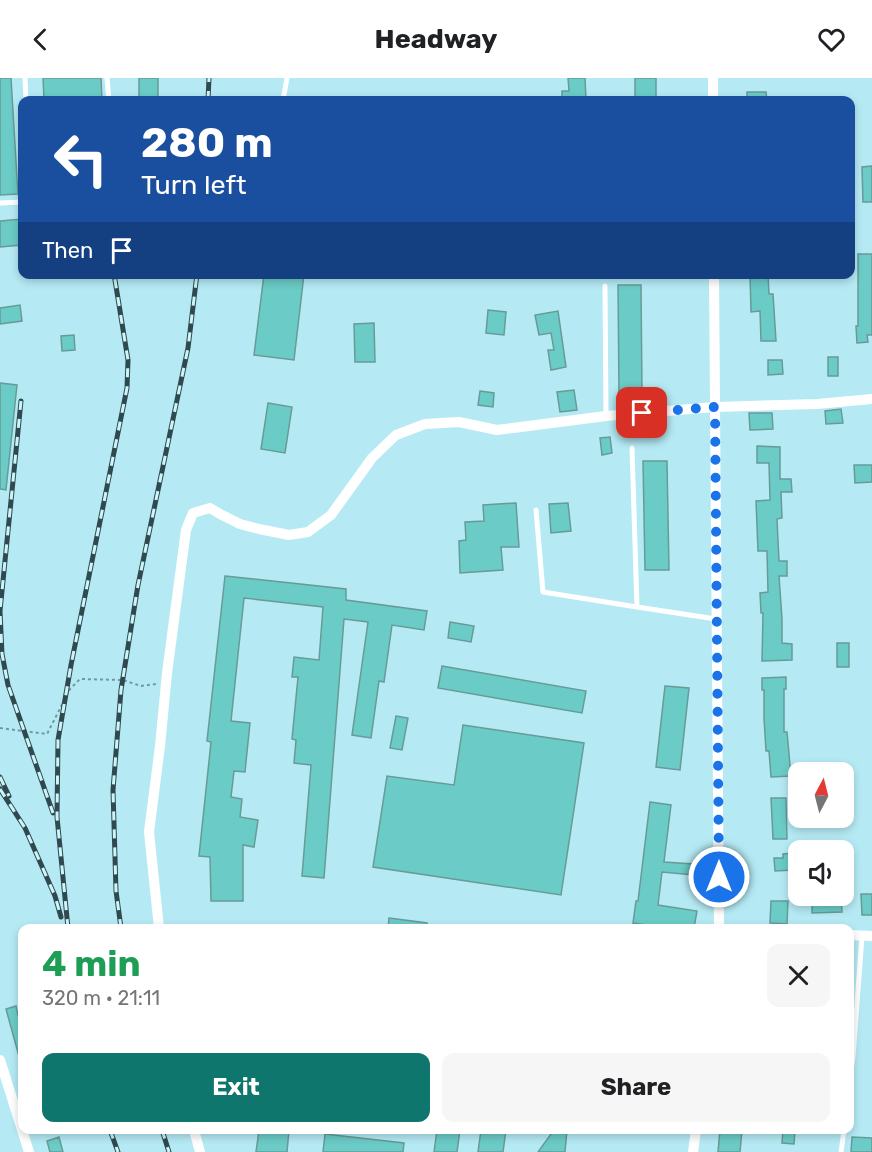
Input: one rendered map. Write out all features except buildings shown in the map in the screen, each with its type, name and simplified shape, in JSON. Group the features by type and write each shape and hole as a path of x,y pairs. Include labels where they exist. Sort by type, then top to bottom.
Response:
{"street":[{"path":"713,78 713,96"},
{"path":"714,279 719,924"},
{"path":"159,924 149,832 186,530 193,513 210,508 240,524 289,535 308,532 331,515 372,458 396,435 425,424 459,422 497,430 606,416 715,407 817,404 872,399"},
{"path":"0,1060 18,1117"},
{"path":"23,1134 29,1152"},
{"path":"195,1134 200,1152"},
{"path":"693,1152 695,1134"}],"lane":[{"path":"25,78 26,96"},
{"path":"107,78 109,96"},
{"path":"284,96 287,78"},
{"path":"0,203 18,202"},
{"path":"605,286 606,416"},
{"path":"632,448 637,607"},
{"path":"536,510 543,592 717,619"},
{"path":"854,1049 867,936"},
{"path":"841,1152 843,1134"}],"path":[{"path":"0,728 46,734 70,689 81,679 123,680 141,686 166,682"}],"railway":[{"path":"208,96 209,78"},
{"path":"68,924 57,817 58,740 127,388 128,360 115,279"},
{"path":"120,924 116,891 113,790 121,690 138,585 188,348 196,279"},
{"path":"21,401 0,611 2,654 8,685 53,813"},
{"path":"0,777 9,796"},
{"path":"0,789 25,828 55,896 61,917"},
{"path":"111,1134 118,1152"},
{"path":"163,1134 169,1152"}],"route":[{"path":"642,413 715,407 719,877"}]}
